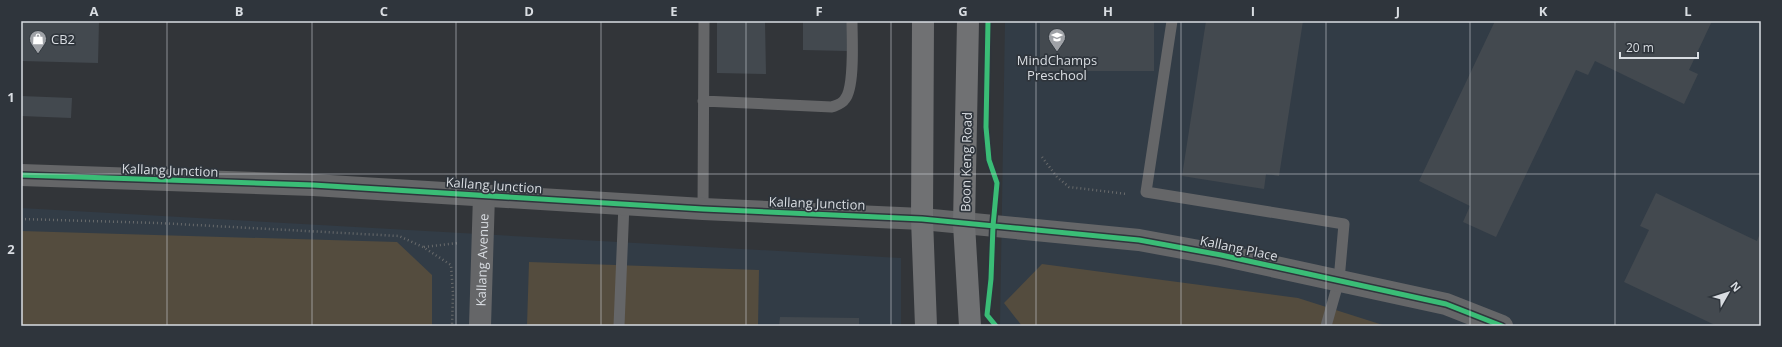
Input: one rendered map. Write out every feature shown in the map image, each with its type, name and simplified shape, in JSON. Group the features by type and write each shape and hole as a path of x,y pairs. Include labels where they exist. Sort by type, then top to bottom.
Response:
{"main road":[{"path":"923,21 922,219 926,326"},
{"name":"Boon Keng Road","path":"968,21 964,224 970,326"}],"street":[{"name":"Kallang Junction","path":"21,175 313,186 484,195 703,210 922,219 964,224"},
{"name":"Kallang Avenue","path":"480,326 484,195"},
{"name":"Kallang Place","path":"964,224 1139,240 1221,254 1446,304 1502,326"}],"lane":[{"path":"703,210 702,102 704,21"},
{"path":"702,102 832,106 840,104 845,100 851,84 852,21"},
{"path":"1172,21 1146,192 1344,224 1338,280 1326,326"},
{"path":"619,326 624,204"}],"path":[{"path":"1042,157 1057,177 1069,186 1130,195"},
{"path":"21,220 158,223 399,236 423,247 451,266 453,294 452,326"}],"shaded area":[{"path":"1005,21 1761,21 1761,326 1000,326"},
{"path":"21,208 901,258 901,326 21,326"},
{"path":"21,231 397,242 432,275 432,326 21,326"},
{"path":"529,262 759,270 758,326 527,326"},
{"path":"1042,264 1298,298 1386,326 1022,326 1004,303"}],"building":[{"path":"21,21 99,21 98,63 21,61"},
{"path":"717,21 765,21 766,74 717,73"},
{"path":"803,21 848,21 848,51 803,50"},
{"path":"1040,21 1154,21 1154,71 1040,71"},
{"path":"1206,21 1303,21 1279,176 1266,174 1264,189 1182,176"},
{"path":"1495,21 1712,21 1689,70 1698,74 1684,104 1595,61 1588,75 1576,70 1496,237 1463,222 1470,206 1419,181"},
{"path":"21,96 72,98 71,118 21,116"},
{"path":"1656,193 1757,241 1761,231 1761,326 1717,326 1624,282 1649,230 1640,226"},
{"path":"780,317 859,318 859,326 779,326"}],"cycle path":[{"path":"988,21 986,127 989,160 997,183 993,226 991,279 987,315 996,326"},
{"path":"21,175 313,185 703,209 922,219 1139,240 1221,255 1446,304 1502,326"}],"place":[{"name":"MindChamps Preschool","path":"1057,52"},
{"name":"CB2","path":"38,54"}]}
